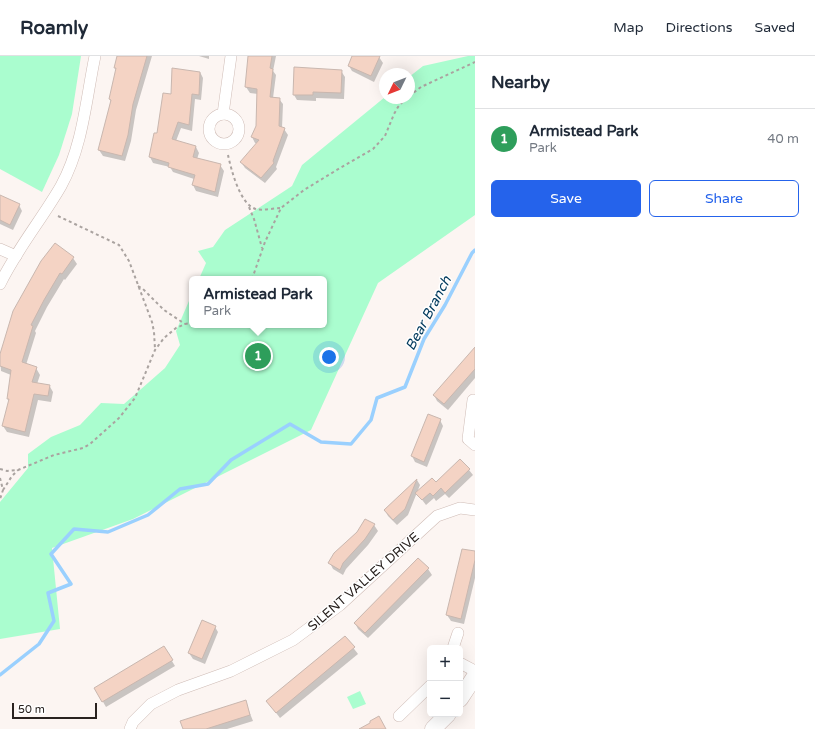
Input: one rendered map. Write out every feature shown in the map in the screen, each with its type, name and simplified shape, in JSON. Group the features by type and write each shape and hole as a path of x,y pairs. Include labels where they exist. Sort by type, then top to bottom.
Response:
{"street":[{"path":"0,284 16,256 62,185 72,160 84,117 95,56"},
{"path":"223,114 230,56"},
{"path":"0,249 16,256"},
{"path":"473,400 468,439 475,444"},
{"name":"SILENT VALLEY DRIVE","path":"130,729 133,722 151,704 178,690 231,671 293,640 340,605 437,516 460,508 475,510"},
{"path":"454,645 458,633"},
{"path":"463,665 475,671"},
{"path":"463,694 475,676"},
{"path":"399,716 427,689"}],"path":[{"path":"415,92 421,87 475,62"},
{"path":"253,276 281,208 304,190 373,149 385,136 401,104"},
{"path":"228,155 241,194 249,206 254,218 263,249"},
{"path":"249,206 256,209 281,208"},
{"path":"58,216 119,245 129,261 152,322 155,350"},
{"path":"138,285 164,310 185,324"},
{"path":"0,469 7,471 18,470 54,455 83,448 101,435 119,418 136,398 155,350 176,328 189,323"},
{"path":"0,499 3,490 18,470"},
{"path":"0,478 3,490"}],"green space":[{"path":"0,56 81,56 72,114 59,155 42,192 0,169"},
{"path":"468,56 475,56 475,215 378,283 311,430 133,519 52,548 60,629 0,639 0,502 28,468 28,454 51,437 80,425 101,403 124,404 165,368 180,345 176,331 189,301 189,328 327,328 327,276 200,276 206,263 198,251 213,247 225,230 292,186 302,165 379,102 379,104 415,104 415,72 423,66"},
{"path":"360,691 366,704 353,709 347,697"}],"building":[{"path":"117,56 147,56 133,104 128,135 122,156 98,150 111,100 109,99 116,68 114,68"},
{"path":"248,56 272,56 270,68 273,69 270,97 280,98 279,126 285,128 273,161 274,163 261,178 240,162 259,140 251,137 256,126 257,89 245,87"},
{"path":"352,56 380,56 371,76 348,66"},
{"path":"294,67 342,70 341,93 313,92 313,95 293,95"},
{"path":"172,68 200,72 199,95 192,94 189,125 178,122 172,139 196,146 193,157 221,164 215,192 192,185 195,175 168,167 169,163 149,157 154,133 157,133 163,93 171,94"},
{"path":"0,195 20,204 10,225 0,220"},
{"path":"55,243 74,257 62,274 60,273 31,325 33,326 22,362 37,367 32,382 50,385 48,396 34,394 25,432 2,426 9,399 7,399 11,370 0,366 0,354 13,311 41,261"},
{"path":"475,347 475,369 444,404 433,395"},
{"path":"428,414 441,419 424,462 411,456"},
{"path":"460,459 470,469 445,493 441,488 433,496 430,493 422,500 415,493 432,478 436,482"},
{"path":"417,479 405,509 393,520 384,510"},
{"path":"365,519 375,524 365,539 343,563 340,570 328,563 334,553 357,532"},
{"path":"462,549 475,551 475,560 461,619 446,615"},
{"path":"418,558 429,568 365,633 354,623"},
{"path":"202,620 216,626 202,659 188,653"},
{"path":"345,636 355,647 276,713 266,701"},
{"path":"164,646 173,660 102,702 94,688"},
{"path":"246,700 250,715 206,729 183,729 180,721"},
{"path":"379,716 386,729 359,729 370,723 370,721"}],"waterway":[{"name":"Bear Branch","path":"0,675 39,644 54,621 48,593 71,584 51,554 74,529 108,532 148,515 180,489 208,484 231,460 290,424 321,442 351,444 371,420 377,398 405,387 424,339 445,305 475,250"}],"place":[{"name":"Armistead Park","path":"258,356"}]}
